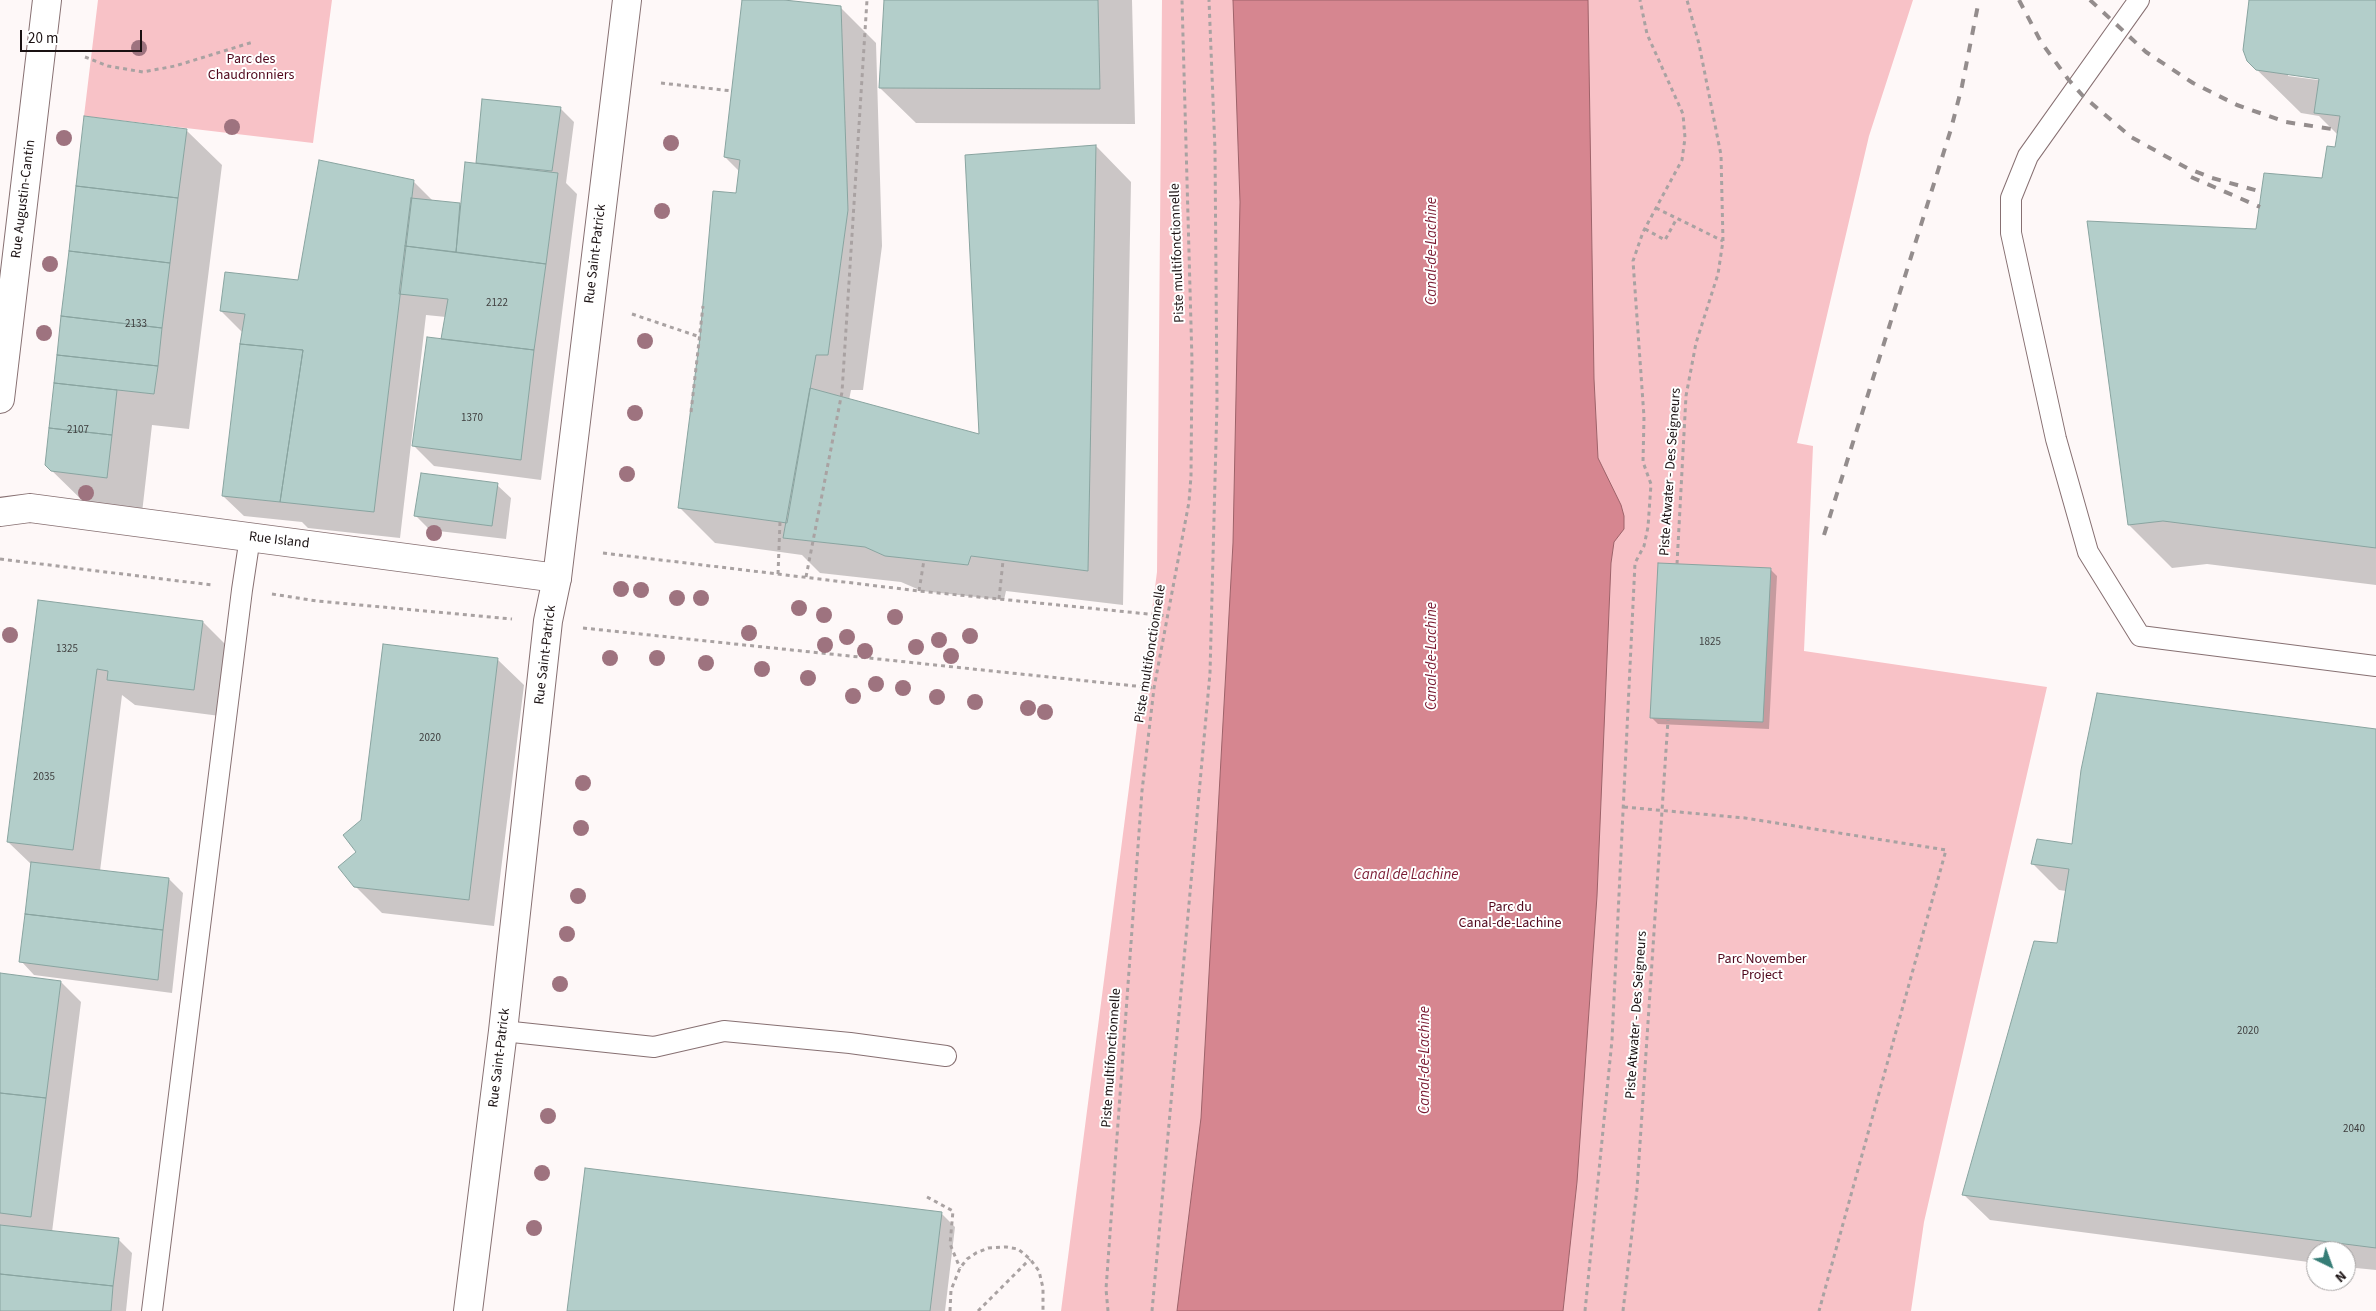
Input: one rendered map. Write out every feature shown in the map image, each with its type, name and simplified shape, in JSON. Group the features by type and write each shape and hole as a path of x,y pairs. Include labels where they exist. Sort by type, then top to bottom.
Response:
{"main road":[{"name":"Rue Augustin-Cantin","path":"0,399 47,0"},
{"name":"Rue Saint-Patrick","path":"468,1311 503,1031 546,635 557,578 627,0"},
{"name":"Rue Island","path":"0,512 30,508 557,578"}],"lane":[{"path":"2139,0 2028,156 2011,198 2011,233 2056,440 2088,552 2140,636 2376,666"},
{"path":"152,1311 250,537"},
{"path":"503,1031 654,1047 724,1031 850,1043 946,1056"}],"path":[{"path":"806,577 842,392 867,0"},
{"name":"Piste multifonctionnelle","path":"1108,1311 1106,1289 1142,791 1154,688 1189,502 1192,440 1182,0"},
{"path":"1152,1311 1210,673 1217,403 1215,150 1209,0"},
{"path":"1585,1311 1612,1040 1636,563 1644,546 1648,527 1651,484 1643,462 1644,418 1632,261 1645,229 1682,160 1686,138 1683,114 1647,34 1640,0"},
{"name":"Piste Atwater - Des Seigneurs","path":"1676,564 1686,396 1696,344 1718,274 1723,240 1721,155 1699,44 1687,0"},
{"path":"84,57 90,61 129,71 143,72 175,66 253,42"},
{"path":"661,83 732,91"},
{"path":"1656,208 1723,240"},
{"path":"1645,229 1665,240 1677,218"},
{"path":"691,412 703,306"},
{"path":"632,314 700,337"},
{"path":"778,574 780,522"},
{"path":"603,554 919,591 1168,616"},
{"path":"0,559 212,585"},
{"path":"919,591 924,560"},
{"path":"999,599 1002,561"},
{"path":"318,601 499,619"},
{"path":"595,630 1154,688"},
{"name":"Piste Atwater - Des Seigneurs","path":"1624,1311 1637,1179 1668,720"},
{"path":"1624,807 1745,818 1946,850 1819,1311"},
{"path":"927,1197 953,1212 950,1244 960,1268"},
{"path":"950,1311 951,1290 960,1268 976,1253 988,1248 1006,1247 1018,1249 1030,1259 1038,1271 1043,1288 1043,1311"},
{"path":"978,1311 1030,1259"}],"green space":[{"name":"Parc des Chaudronniers","path":"98,0 332,0 313,143 84,116"},
{"name":"Parc du Canal-de-Lachine","path":"1162,0 1913,0 1869,136 1797,443 1813,446 1804,651 2047,687 1924,1222 1911,1311 1061,1311 1157,572"}],"water":[{"name":"Canal de Lachine","path":"1233,0 1588,0 1594,379 1598,458 1621,505 1624,516 1624,529 1614,542 1611,563 1597,896 1577,1182 1563,1311 1177,1311 1201,1118 1233,543 1240,202"}],"building":[{"path":"742,0 784,0 841,6 848,210 828,355 816,355 787,523 678,508 700,337 713,191 736,193 740,160 724,157"},
{"path":"884,0 1098,0 1100,89 879,88"},
{"path":"2249,0 2376,0 2376,548 2163,521 2128,525 2087,221 2256,229 2264,173 2322,178 2327,146 2335,147 2340,116 2314,113 2319,79 2256,70 2247,61 2243,50"},
{"path":"482,99 561,107 552,171 476,163"},
{"path":"84,116 187,129 178,198 76,186"},
{"path":"1096,145 1088,571 971,556 968,565 885,556 865,547 783,538 810,388 979,434 965,155"},
{"path":"319,160 414,180 374,512 280,502 303,350 240,344 245,314 220,311 225,272 298,280"},
{"path":"465,162 558,173 546,264 456,252"},
{"path":"76,186 178,198 170,263 69,251"},
{"path":"411,198 460,203 456,252 405,246"},
{"path":"405,246 546,264 534,350 441,339 448,299 399,294"},
{"path":"69,251 170,263 162,328 61,316"},
{"path":"61,316 162,328 158,366 57,355"},
{"path":"427,337 534,350 521,460 412,446"},
{"path":"240,344 303,350 280,502 222,496"},
{"path":"57,355 158,366 154,394 54,383"},
{"path":"54,383 117,390 112,435 49,428"},
{"path":"49,428 112,435 107,478 51,471 45,465"},
{"path":"421,473 498,483 492,526 414,516"},
{"path":"1658,563 1771,568 1763,722 1650,718"},
{"path":"38,600 203,621 194,690 107,680 108,671 97,669 73,850 7,842"},
{"path":"383,644 498,658 469,900 354,887 338,867 356,852 343,835 361,820"},
{"path":"2097,693 2376,729 2376,1248 2356,1245 2356,1241 2321,1241 1962,1195 2034,941 2057,943 2069,869 2031,864 2037,839 2072,844 2081,770"},
{"path":"31,862 169,878 163,930 25,914"},
{"path":"25,914 163,930 158,980 19,962"},
{"path":"0,973 61,981 46,1098 0,1093"},
{"path":"0,1093 46,1098 31,1217 0,1213"},
{"path":"585,1168 942,1212 930,1311 567,1311"},
{"path":"0,1225 119,1238 113,1286 0,1274"},
{"path":"0,1274 113,1286 111,1311 0,1311"}],"railway":[{"path":"1824,535 1951,129 1962,86 1979,0"},
{"path":"2019,0 2041,42 2068,79 2083,96 2131,137 2187,168 2212,178 2262,192"},
{"path":"2090,0 2146,52 2193,83 2237,105 2286,122 2338,130"},
{"path":"2191,177 2260,207"}],"water label":[{"name":"Canal-de-Lachine","path":"1433,251"},
{"name":"Canal-de-Lachine","path":"1433,656"},
{"name":"Canal-de-Lachine","path":"1426,1060"}],"park label":[{"name":"Parc November Project","path":"1762,968"}]}
